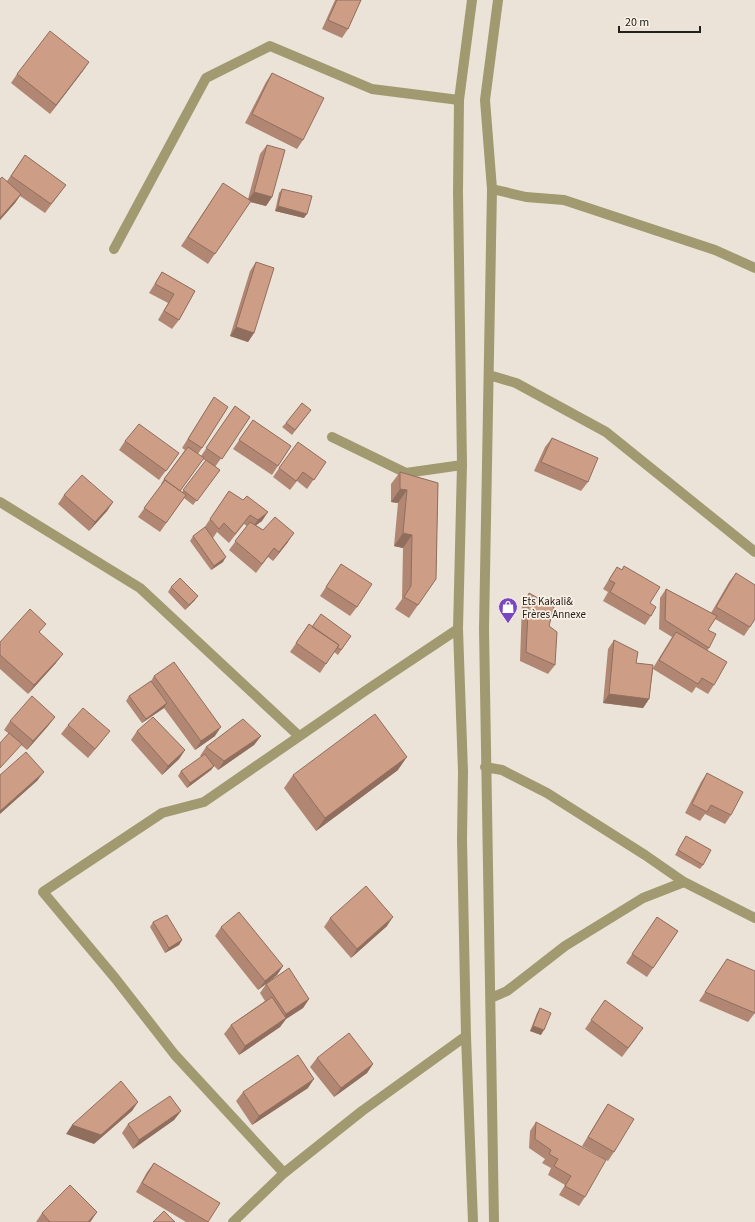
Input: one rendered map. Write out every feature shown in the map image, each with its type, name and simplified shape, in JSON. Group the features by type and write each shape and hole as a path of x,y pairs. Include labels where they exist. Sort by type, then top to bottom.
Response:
{"street":[{"path":"472,0 459,100 458,192 462,466 458,629 463,772 462,839 466,1036 473,1222"},
{"path":"494,1222 491,998 485,767 484,630 492,189 485,100 498,0"},
{"path":"114,249 206,78 270,46 372,89 459,100"},
{"path":"492,189 526,197 564,200 715,250 755,268"},
{"path":"489,375 516,383 606,432 755,552"},
{"path":"332,437 406,473 462,466"},
{"path":"0,502 140,588 299,736"},
{"path":"284,1173 175,1055 115,978 43,892 162,814 204,802 458,629"},
{"path":"485,767 502,770 547,793 645,855 684,882 755,918"},
{"path":"491,998 507,991 566,946 643,898 684,882"},
{"path":"233,1222 284,1173 362,1111 466,1036"}],"building":[{"path":"337,0 361,0 348,29 328,20"},
{"path":"50,31 89,62 56,105 17,74"},
{"path":"272,73 324,98 303,140 252,114"},
{"path":"267,145 285,150 272,197 254,192"},
{"path":"25,155 66,185 51,204 11,176"},
{"path":"2,177 21,194 0,218 0,179"},
{"path":"223,183 251,201 215,254 188,237"},
{"path":"282,189 312,196 307,214 278,206"},
{"path":"256,262 274,268 254,333 236,327"},
{"path":"162,272 195,291 179,320 164,311 174,294 155,284"},
{"path":"214,397 228,407 202,448 188,439"},
{"path":"302,403 311,410 295,430 286,423"},
{"path":"235,406 250,417 222,459 206,448"},
{"path":"253,420 291,446 278,466 239,440"},
{"path":"139,424 179,453 166,471 125,441"},
{"path":"552,438 598,458 588,482 541,462"},
{"path":"298,442 326,462 314,480 303,472 296,481 279,468"},
{"path":"188,447 204,458 180,491 164,479"},
{"path":"206,460 220,470 197,501 183,490"},
{"path":"400,472 438,483 436,579 418,605 404,597 411,586 412,535 403,533 407,490 400,489"},
{"path":"82,475 113,502 95,522 64,495"},
{"path":"165,480 186,495 166,523 144,508"},
{"path":"229,491 243,500 247,496 268,512 258,520 250,515 235,534 224,523 219,529 210,519"},
{"path":"275,517 294,533 279,552 274,548 262,564 235,541 250,522 263,530"},
{"path":"205,527 226,557 214,566 193,536"},
{"path":"341,564 372,584 357,607 326,587"},
{"path":"624,566 660,587 650,603 656,607 651,616 610,592 615,583 609,580 617,567 622,570"},
{"path":"736,573 755,585 755,619 750,627 716,607"},
{"path":"180,578 198,596 189,605 171,587"},
{"path":"666,589 717,616 708,630 716,634 709,648 665,620"},
{"path":"529,593 554,607 549,626 557,632 555,665 526,652"},
{"path":"30,609 46,624 39,632 63,654 34,685 0,655 0,642"},
{"path":"321,614 351,636 341,650 337,647 339,645 312,627"},
{"path":"309,624 339,645 326,664 296,643"},
{"path":"676,632 727,662 714,685 702,678 698,684 659,660"},
{"path":"614,640 638,652 636,663 653,665 649,699 609,694"},
{"path":"174,662 221,727 201,741 154,676"},
{"path":"151,681 167,703 146,719 129,696"},
{"path":"32,696 55,717 33,741 10,721"},
{"path":"83,708 110,731 95,749 68,725"},
{"path":"375,714 407,757 325,818 293,775"},
{"path":"153,717 185,750 168,766 137,731"},
{"path":"243,719 261,736 224,761 206,747"},
{"path":"9,733 22,744 0,768 0,743"},
{"path":"26,752 44,772 0,811 0,775"},
{"path":"205,754 214,766 190,783 181,771"},
{"path":"707,773 743,792 731,815 711,805 707,812 692,804"},
{"path":"686,836 711,850 703,865 678,850"},
{"path":"366,886 393,917 357,949 330,918"},
{"path":"239,912 283,966 265,981 221,927"},
{"path":"167,915 182,940 169,948 153,922"},
{"path":"657,917 678,931 653,968 632,954"},
{"path":"727,959 755,971 755,1013 705,992"},
{"path":"289,968 309,999 286,1014 266,984"},
{"path":"272,997 286,1018 245,1046 231,1025"},
{"path":"605,1000 643,1028 628,1048 591,1020"},
{"path":"540,1008 551,1013 544,1030 533,1026"},
{"path":"349,1033 373,1064 341,1088 317,1058"},
{"path":"298,1055 314,1079 259,1116 243,1092"},
{"path":"121,1081 138,1102 101,1135 72,1125"},
{"path":"170,1096 181,1111 139,1140 128,1124"},
{"path":"608,1104 634,1119 614,1152 588,1137"},
{"path":"536,1122 606,1160 585,1197 565,1186 571,1176 554,1166 558,1159 549,1154 551,1150 535,1139"},
{"path":"154,1163 220,1203 208,1222 142,1183"},
{"path":"70,1185 97,1212 88,1222 50,1222 42,1213"},
{"path":"164,1211 175,1222 153,1222"}],"place":[{"name":"Ets Kakali& Frères Annexe","path":"508,624"}]}
